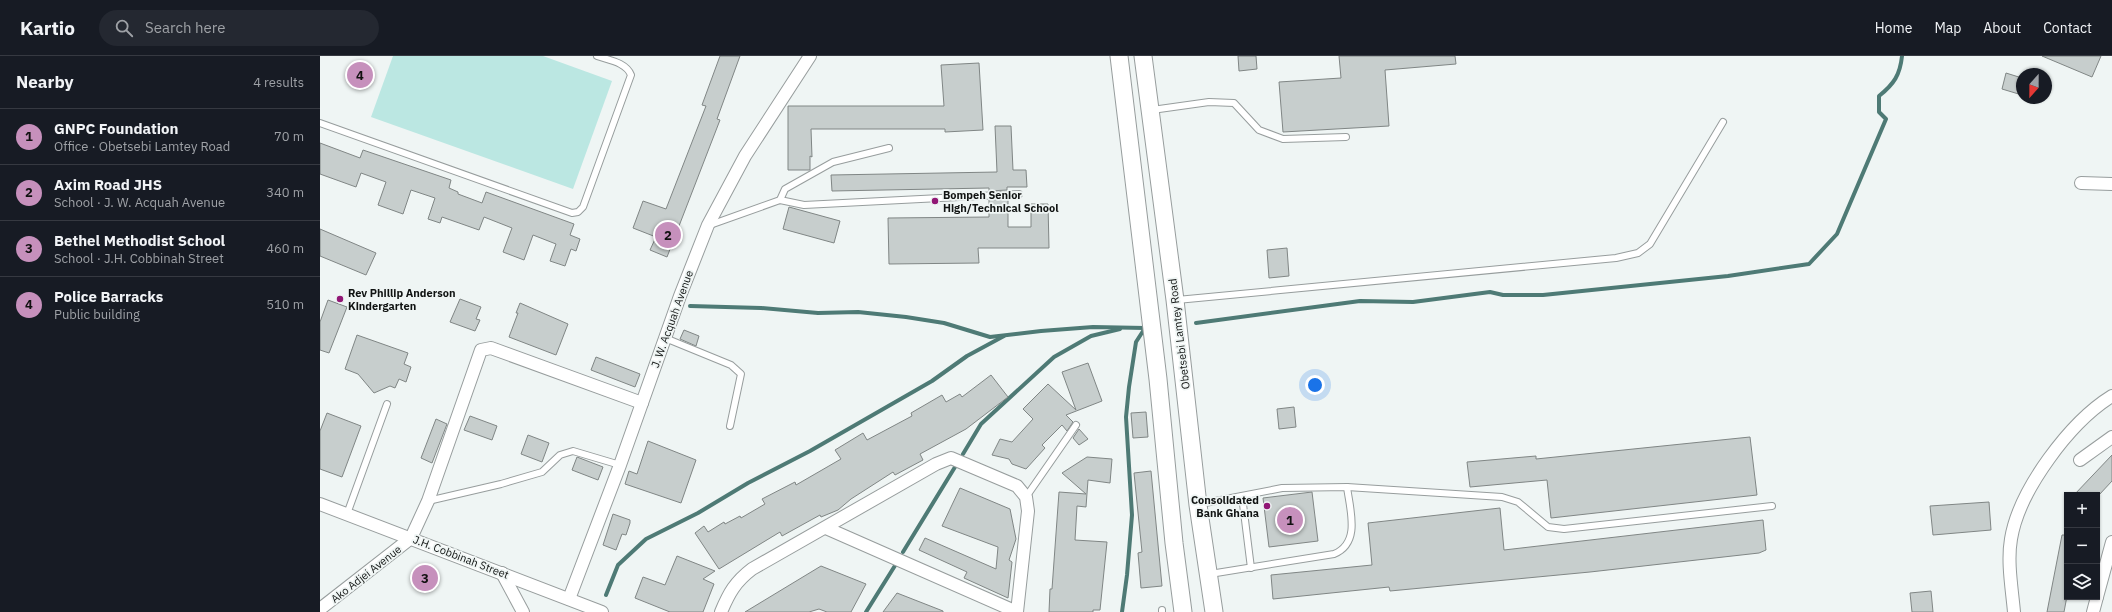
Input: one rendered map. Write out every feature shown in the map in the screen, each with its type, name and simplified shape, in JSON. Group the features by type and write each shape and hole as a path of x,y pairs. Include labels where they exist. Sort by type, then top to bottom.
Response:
{"main road":[{"path":"1119,56 1158,379 1174,543 1183,612"},
{"name":"Obetsebi Lamtey Road","path":"1143,56 1175,300 1198,505 1214,612"}],"street":[{"name":"J. W. Acquah Avenue","path":"569,599 708,225 745,156 810,56"},
{"path":"2081,183 2112,184"},
{"path":"411,538 428,501 481,350 491,348 642,403"},
{"path":"2014,612 2010,558 2011,540 2015,522 2028,494 2050,457 2081,419 2112,396"},
{"path":"2080,460 2112,437"},
{"path":"721,612 728,595 739,579 752,569 936,464 951,458 1017,486 1026,496 1028,511 1017,612 826,528"},
{"name":"J.H. Cobbinah Street","path":"320,504 569,599 582,608 602,612"},
{"name":"Ako Adjei Avenue","path":"320,609 411,538"},
{"path":"2100,586 2112,542"},
{"path":"502,573 524,612"},
{"path":"2093,612 2096,600"}],"lane":[{"path":"320,123 572,213 578,212 583,207 631,75 624,65 596,56"},
{"path":"1149,110 1209,102 1234,103 1259,130 1283,139 1346,137"},
{"path":"1175,300 1608,259 1638,253 1650,244 1724,122"},
{"path":"780,200 785,188 833,162 889,148"},
{"path":"708,225 780,200 804,205 1019,194"},
{"path":"665,338 731,365 741,374 730,426"},
{"path":"347,514 387,404"},
{"path":"1026,496 1076,425"},
{"path":"428,501 501,484 542,472 560,455 573,451 620,465"},
{"path":"1198,505 1282,488 1347,487 1502,497 1518,502 1548,527 1564,529 1772,506"},
{"path":"1209,574 1334,554 1344,550 1350,539 1352,529 1347,487"},
{"path":"1242,496 1251,568"}],"shaded area":[{"path":"393,56 543,56 612,81 573,189 371,117"}],"building":[{"path":"720,56 740,56 717,119 720,120 667,257 650,250 656,237 633,228 643,201 666,209 706,106 702,105"},
{"path":"1238,56 1256,56 1257,69 1239,71"},
{"path":"1339,56 1455,56 1456,64 1385,70 1389,126 1283,132 1279,82 1341,78"},
{"path":"2042,56 2101,56 2092,77"},
{"path":"979,63 983,130 945,132 945,129 811,129 812,157 810,156 810,170 788,170 788,106 944,106 941,65"},
{"path":"2006,73 2016,76 2016,93 2002,89"},
{"path":"995,126 1011,126 1013,170 1026,170 1027,187 1007,187 1007,190 989,191 989,188 832,191 831,175 997,172"},
{"path":"320,143 360,158 363,150 451,180 449,188 458,192 458,194 482,203 486,192 574,224 570,235 580,239 576,251 571,249 565,266 550,261 556,244 533,235 524,260 503,252 512,228 484,217 479,230 442,217 440,223 428,219 435,198 411,190 403,214 378,205 386,182 361,173 356,187 320,174"},
{"path":"1008,199 1008,227 1031,227 1031,204 1048,204 1049,248 978,248 979,263 889,264 888,218 989,217 989,200"},
{"path":"789,207 840,221 834,243 783,229"},
{"path":"320,229 376,253 366,275 320,256"},
{"path":"1287,248 1289,276 1269,278 1267,250"},
{"path":"460,299 481,307 476,319 480,320 475,331 450,322"},
{"path":"328,300 347,307 329,353 320,350 320,322"},
{"path":"520,303 568,324 556,355 509,337"},
{"path":"684,330 699,336 696,346 680,339"},
{"path":"357,335 408,353 404,364 411,367 406,382 399,379 395,388 390,386 374,393 358,374 345,369"},
{"path":"596,357 640,374 635,387 591,370"},
{"path":"1088,363 1102,401 1066,415 1073,422 1067,431 1062,425 1042,445 1045,448 1026,469 1012,464 1009,459 992,455 1000,439 1012,442 1033,419 1023,409 1048,384 1076,410 1062,372"},
{"path":"991,375 1008,397 966,429 920,454 923,460 895,475 893,472 851,499 838,510 821,517 820,515 782,536 780,532 719,569 695,533 704,526 708,532 724,522 725,524 740,516 741,518 765,504 762,499 795,482 796,485 841,459 835,450 863,433 867,440 912,416 911,413 942,395 946,402 960,394 962,397"},
{"path":"1294,407 1296,427 1279,429 1277,409"},
{"path":"1146,412 1148,437 1133,438 1131,413"},
{"path":"327,413 361,426 342,477 320,469 320,431"},
{"path":"470,416 497,426 492,440 464,430"},
{"path":"436,419 447,424 432,463 421,458"},
{"path":"1079,429 1088,439 1079,445 1073,438"},
{"path":"528,435 549,443 542,462 521,454"},
{"path":"1750,437 1757,495 1551,518 1547,480 1470,487 1467,462 1536,456 1536,459"},
{"path":"648,441 696,460 681,503 625,484 629,471 637,474"},
{"path":"2112,455 2112,481 2100,494 2100,492 2077,492"},
{"path":"577,457 603,467 598,480 572,470"},
{"path":"1087,457 1112,459 1110,483 1088,480 1086,507 1077,506 1075,540 1107,542 1100,610 1093,610 1093,612 1049,612 1059,492 1086,494 1062,473"},
{"path":"1151,471 1162,586 1141,588 1138,553 1142,552 1134,473"},
{"path":"960,488 1010,509 1016,539 1009,560 1012,562 1008,598 964,578 967,572 919,550 925,538 996,569 998,547 942,526"},
{"path":"1312,492 1318,541 1269,547 1263,498"},
{"path":"1989,502 1991,530 1933,535 1930,506"},
{"path":"1500,508 1504,550 1763,520 1766,550 1759,553 1590,572 1390,591 1389,587 1273,599 1271,575 1372,565 1368,523"},
{"path":"613,514 630,520 626,535 622,534 616,550 603,545"},
{"path":"2062,535 2064,535 2064,600 2066,600 2064,612 2047,612"},
{"path":"677,556 715,571 703,579 714,584 703,612 670,612 635,598 643,577 665,585"},
{"path":"821,566 866,584 851,612 827,612 819,609 809,612 745,612"},
{"path":"1931,591 1933,612 1912,612 1910,593"},
{"path":"897,593 943,611 943,612 883,612"}],"waterway":[{"path":"1196,323 1360,301 1413,302 1490,292 1503,295 1543,295 1728,276 1809,264 1837,234 1886,119 1879,112 1879,96 1889,87 1898,74 1902,56"},
{"path":"690,306 761,308 818,313 858,312 944,323 990,337 1093,327 1145,328"},
{"path":"1122,612 1132,515 1126,417 1136,342 1145,328"},
{"path":"963,454 981,424 1054,357 1091,336 1120,329"},
{"path":"606,595 618,565 646,539 698,513 748,483 810,451 932,381 967,356 1004,336"},
{"path":"903,552 955,467"},
{"path":"866,612 896,564"}],"place":[{"name":"Police Barracks","path":"360,75"},
{"name":"Bompeh Senior High/Technical School","path":"935,201"},
{"name":"Axim Road JHS","path":"668,235"},
{"name":"Rev Phillip Anderson Kindergarten","path":"340,299"},
{"name":"Consolidated Bank Ghana","path":"1267,506"},
{"name":"GNPC Foundation","path":"1290,520"},
{"name":"Bethel Methodist School","path":"425,578"}]}
